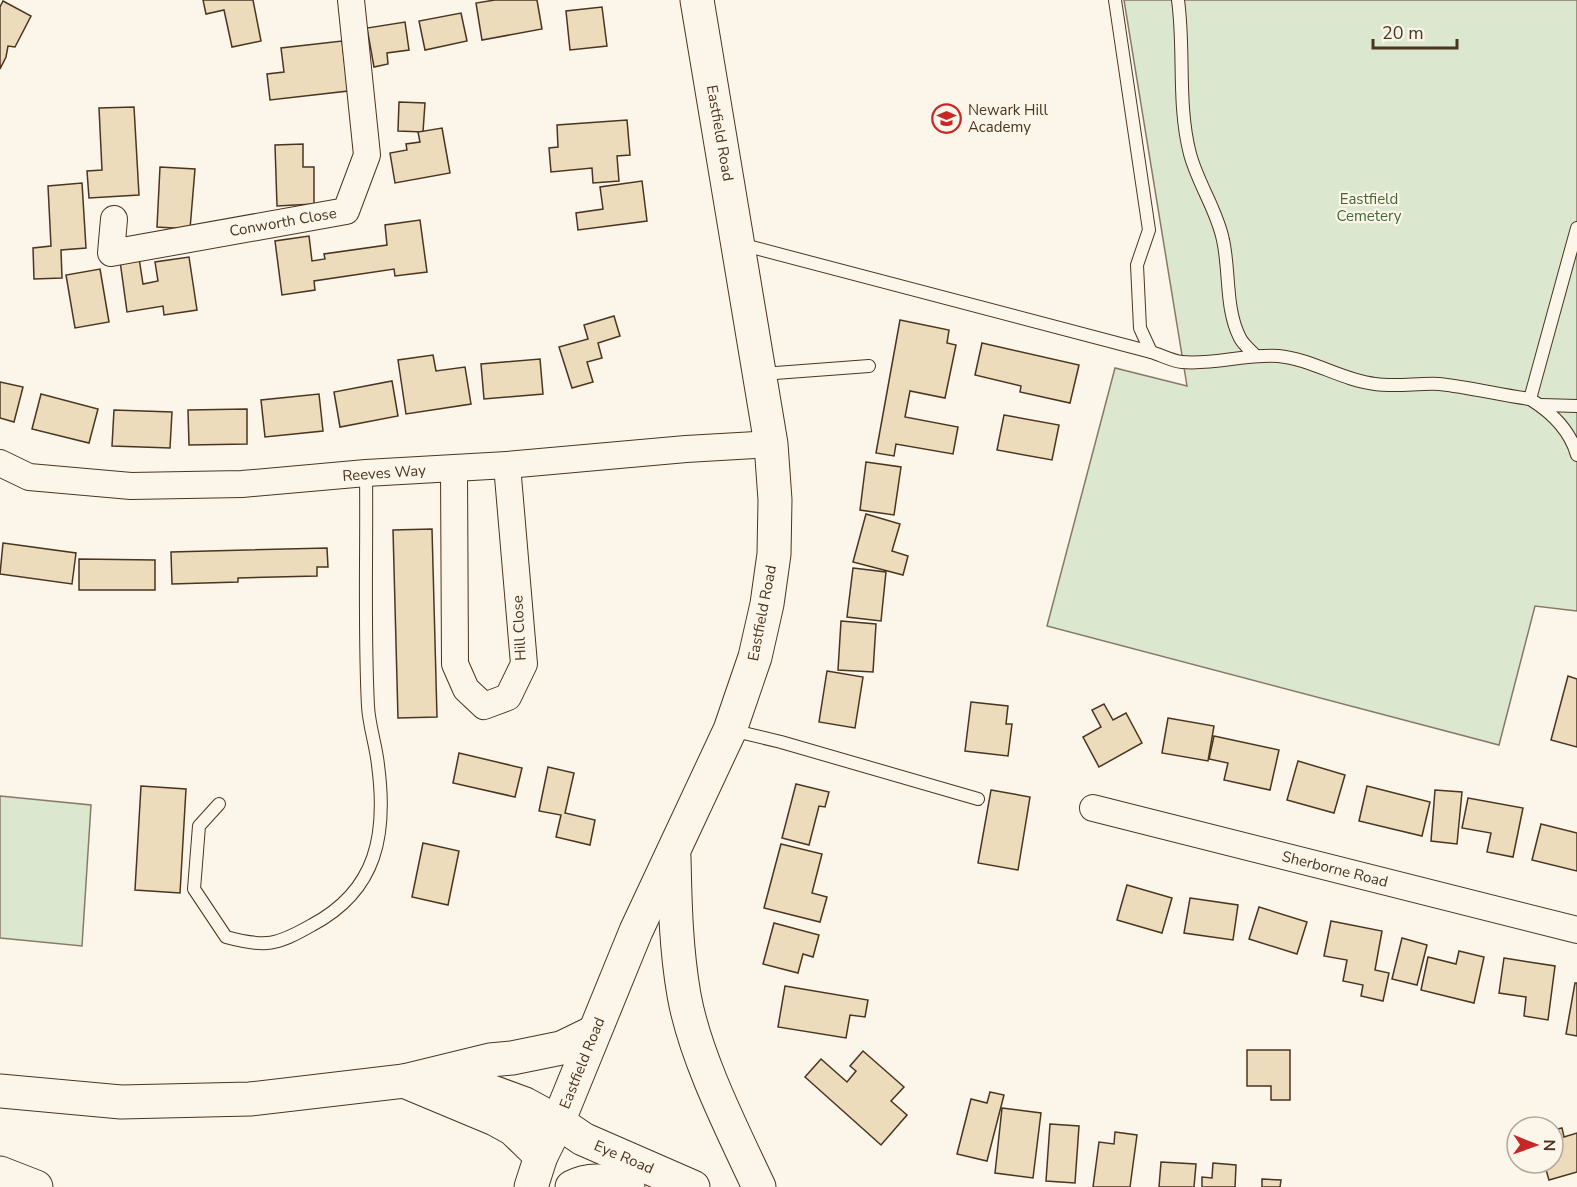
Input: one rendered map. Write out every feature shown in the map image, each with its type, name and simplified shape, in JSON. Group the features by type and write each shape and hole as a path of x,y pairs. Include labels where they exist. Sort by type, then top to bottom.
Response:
{"main road":[{"name":"Eastfield Road","path":"531,1187 541,1156 558,1122 636,931 730,730 755,657 767,604 774,554 775,500 771,444 697,0"},
{"path":"674,850 675,927 684,996 701,1054 726,1117 759,1187"},
{"path":"0,1091 121,1102 250,1099 404,1081 490,1060 561,1048 594,1032"},
{"name":"Eye Road","path":"441,1073 525,1104 583,1139 693,1187"},
{"path":"404,1081 495,1119 513,1129 541,1156"},
{"path":"0,1173 36,1187"},
{"name":"Eye Road","path":"572,1187 584,1180 628,1187"}],"street":[{"name":"Conworth Close","path":"114,219 111,253 346,211 367,155 351,0"},
{"name":"Reeves Way","path":"0,463 29,477 131,486 242,484 366,473 507,465 686,448 771,444"},
{"name":"Hill Close","path":"454,469 455,664 466,688 484,706 507,697 524,664 507,465"},
{"name":"Sherborne Road","path":"1093,808 1577,930"}],"lane":[{"path":"1115,0 1149,230 1137,265 1140,328 1151,352"},
{"path":"1178,0 1182,29 1183,113 1190,155 1223,237 1231,310 1240,339 1255,356"},
{"path":"1536,402 1577,228"},
{"path":"739,244 1151,352 1179,362 1255,356 1280,357 1302,361 1350,379 1374,384 1402,386 1439,384 1536,402 1577,406"},
{"path":"760,375 869,366"},
{"path":"1536,402 1563,426 1577,455"},
{"path":"219,804 199,826 194,888 226,937 252,944 277,942 303,930 328,916 354,892 370,868 380,839 380,793 378,765 368,708 366,473"},
{"path":"730,730 781,742 978,799"}],"green space":[{"name":"Eastfield Cemetery","path":"1124,0 1577,0 1577,611 1535,606 1499,745 1047,626 1115,368 1187,386"},
{"path":"0,796 91,805 82,946 0,938"}],"building":[{"path":"203,0 253,0 261,41 232,47 224,10 206,14"},
{"path":"495,0 537,0 542,29 482,40 476,3"},
{"path":"3,1 31,16 15,47 8,46 0,69 0,7"},
{"path":"602,7 607,46 570,50 566,11"},
{"path":"461,13 467,41 425,50 419,21"},
{"path":"405,22 409,50 387,53 388,64 374,67 367,28"},
{"path":"342,41 348,91 270,100 267,74 284,72 281,48"},
{"path":"399,102 425,103 423,132 398,131"},
{"path":"134,107 139,195 89,198 87,171 102,170 99,108"},
{"path":"627,120 630,155 617,156 619,181 593,183 592,168 551,172 549,148 558,147 557,125"},
{"path":"442,128 450,173 395,183 390,153 407,150 406,144 420,142 418,132"},
{"path":"303,144 303,167 314,167 314,204 277,206 275,145"},
{"path":"160,167 195,169 190,229 157,227"},
{"path":"642,181 647,221 578,230 576,213 603,209 600,187"},
{"path":"82,183 86,248 61,250 62,278 34,279 33,248 51,246 48,186"},
{"path":"420,220 427,272 395,276 394,269 314,281 315,290 282,295 275,241 309,236 312,261 325,259 324,254 387,245 385,225"},
{"path":"189,257 197,310 164,315 163,306 127,312 120,261 139,258 143,284 158,281 155,262"},
{"path":"100,269 109,322 75,328 66,275"},
{"path":"614,316 620,336 598,343 602,358 587,362 593,382 572,388 559,347 588,339 584,325"},
{"path":"900,320 949,330 947,343 956,345 945,398 910,391 905,417 958,427 953,454 896,444 894,456 876,453"},
{"path":"982,343 1079,365 1070,403 1020,392 1021,386 975,375"},
{"path":"433,355 436,371 465,367 471,404 406,414 398,360"},
{"path":"540,359 543,394 484,399 481,364"},
{"path":"392,381 398,416 340,427 334,392"},
{"path":"0,382 23,387 14,422 0,418"},
{"path":"41,394 98,409 89,443 32,429"},
{"path":"319,394 323,431 265,437 261,400"},
{"path":"247,409 247,444 189,445 188,410"},
{"path":"114,410 172,412 170,448 112,446"},
{"path":"1004,415 1059,425 1052,460 997,450"},
{"path":"866,462 901,467 894,515 860,510"},
{"path":"866,514 900,524 892,551 908,556 903,575 853,562"},
{"path":"432,529 437,717 398,718 393,530"},
{"path":"3,543 76,553 72,584 0,574"},
{"path":"327,548 328,567 317,567 317,576 238,578 238,582 172,584 171,552"},
{"path":"79,559 155,560 155,590 79,590"},
{"path":"853,568 886,572 881,621 847,617"},
{"path":"841,621 876,624 873,672 838,670"},
{"path":"827,671 863,677 855,728 819,722"},
{"path":"1568,676 1577,679 1577,747 1551,740"},
{"path":"971,702 1008,706 1006,724 1012,724 1008,756 965,751"},
{"path":"1104,704 1113,720 1126,713 1142,743 1099,767 1083,737 1101,727 1092,710"},
{"path":"1168,718 1214,726 1208,761 1162,753"},
{"path":"1214,736 1279,750 1270,790 1224,780 1228,763 1209,759"},
{"path":"459,753 522,768 515,797 453,783"},
{"path":"1298,761 1345,775 1334,813 1287,800"},
{"path":"548,767 574,773 565,813 595,820 590,845 556,837 561,815 539,811"},
{"path":"796,784 829,792 825,807 819,806 809,845 782,838"},
{"path":"141,786 186,789 180,893 135,890"},
{"path":"1367,786 1430,802 1422,836 1359,821"},
{"path":"991,790 1030,797 1018,870 978,863"},
{"path":"1435,790 1462,792 1457,844 1431,841"},
{"path":"1468,798 1523,808 1513,857 1487,852 1491,833 1462,828"},
{"path":"1541,824 1577,833 1577,871 1532,860"},
{"path":"423,843 459,851 448,905 412,897"},
{"path":"781,844 822,854 812,893 827,897 820,922 764,908"},
{"path":"1127,885 1172,898 1162,933 1117,920"},
{"path":"1190,898 1238,905 1233,940 1184,933"},
{"path":"1259,907 1307,922 1297,954 1249,939"},
{"path":"1331,921 1382,931 1375,970 1389,973 1383,1001 1361,996 1363,985 1343,981 1347,960 1324,956"},
{"path":"774,923 819,935 813,957 803,954 798,973 763,964"},
{"path":"1402,938 1427,945 1417,985 1392,979"},
{"path":"1459,951 1484,957 1474,1003 1421,990 1428,957 1456,964"},
{"path":"1504,958 1555,966 1548,1020 1524,1016 1526,997 1499,993"},
{"path":"1575,983 1577,983 1577,1036 1566,1034"},
{"path":"785,986 868,1000 865,1017 850,1015 846,1038 778,1027"},
{"path":"1247,1050 1290,1050 1290,1100 1271,1100 1271,1086 1247,1086"},
{"path":"863,1051 904,1087 891,1101 907,1115 881,1145 805,1077 821,1059 847,1082 856,1071 850,1066"},
{"path":"990,1092 1004,1095 987,1161 957,1154 971,1099 987,1103"},
{"path":"1002,1108 1041,1113 1033,1178 995,1173"},
{"path":"1050,1124 1079,1126 1075,1183 1046,1181"},
{"path":"1115,1132 1137,1135 1130,1187 1093,1187 1099,1142 1114,1144"},
{"path":"1577,1133 1577,1172 1549,1180 1548,1175 1565,1175 1565,1137"},
{"path":"1161,1162 1196,1164 1194,1187 1159,1187"},
{"path":"1213,1163 1236,1165 1235,1187 1202,1187 1202,1177 1212,1178"},
{"path":"1262,1179 1281,1180 1280,1187 1262,1187"}],"place":[{"name":"Newark Hill Academy","path":"947,119"}]}
